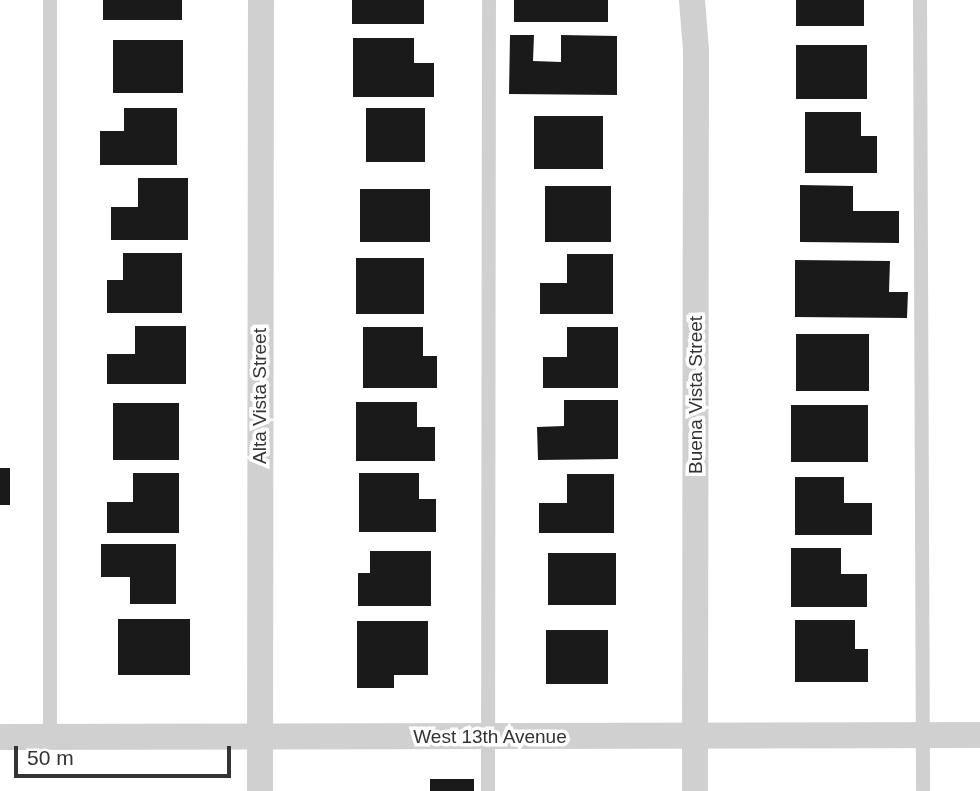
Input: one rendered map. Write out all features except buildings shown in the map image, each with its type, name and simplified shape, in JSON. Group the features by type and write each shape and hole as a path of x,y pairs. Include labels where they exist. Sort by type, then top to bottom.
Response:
{"street":[{"name":"Alta Vista Street","path":"260,791 261,0"},
{"name":"Buena Vista Street","path":"692,0 696,51 695,791"},
{"name":"West 13th Avenue","path":"0,737 980,735"}],"lane":[{"path":"50,0 50,738"},
{"path":"488,791 489,0"},
{"path":"920,0 923,791"}]}
